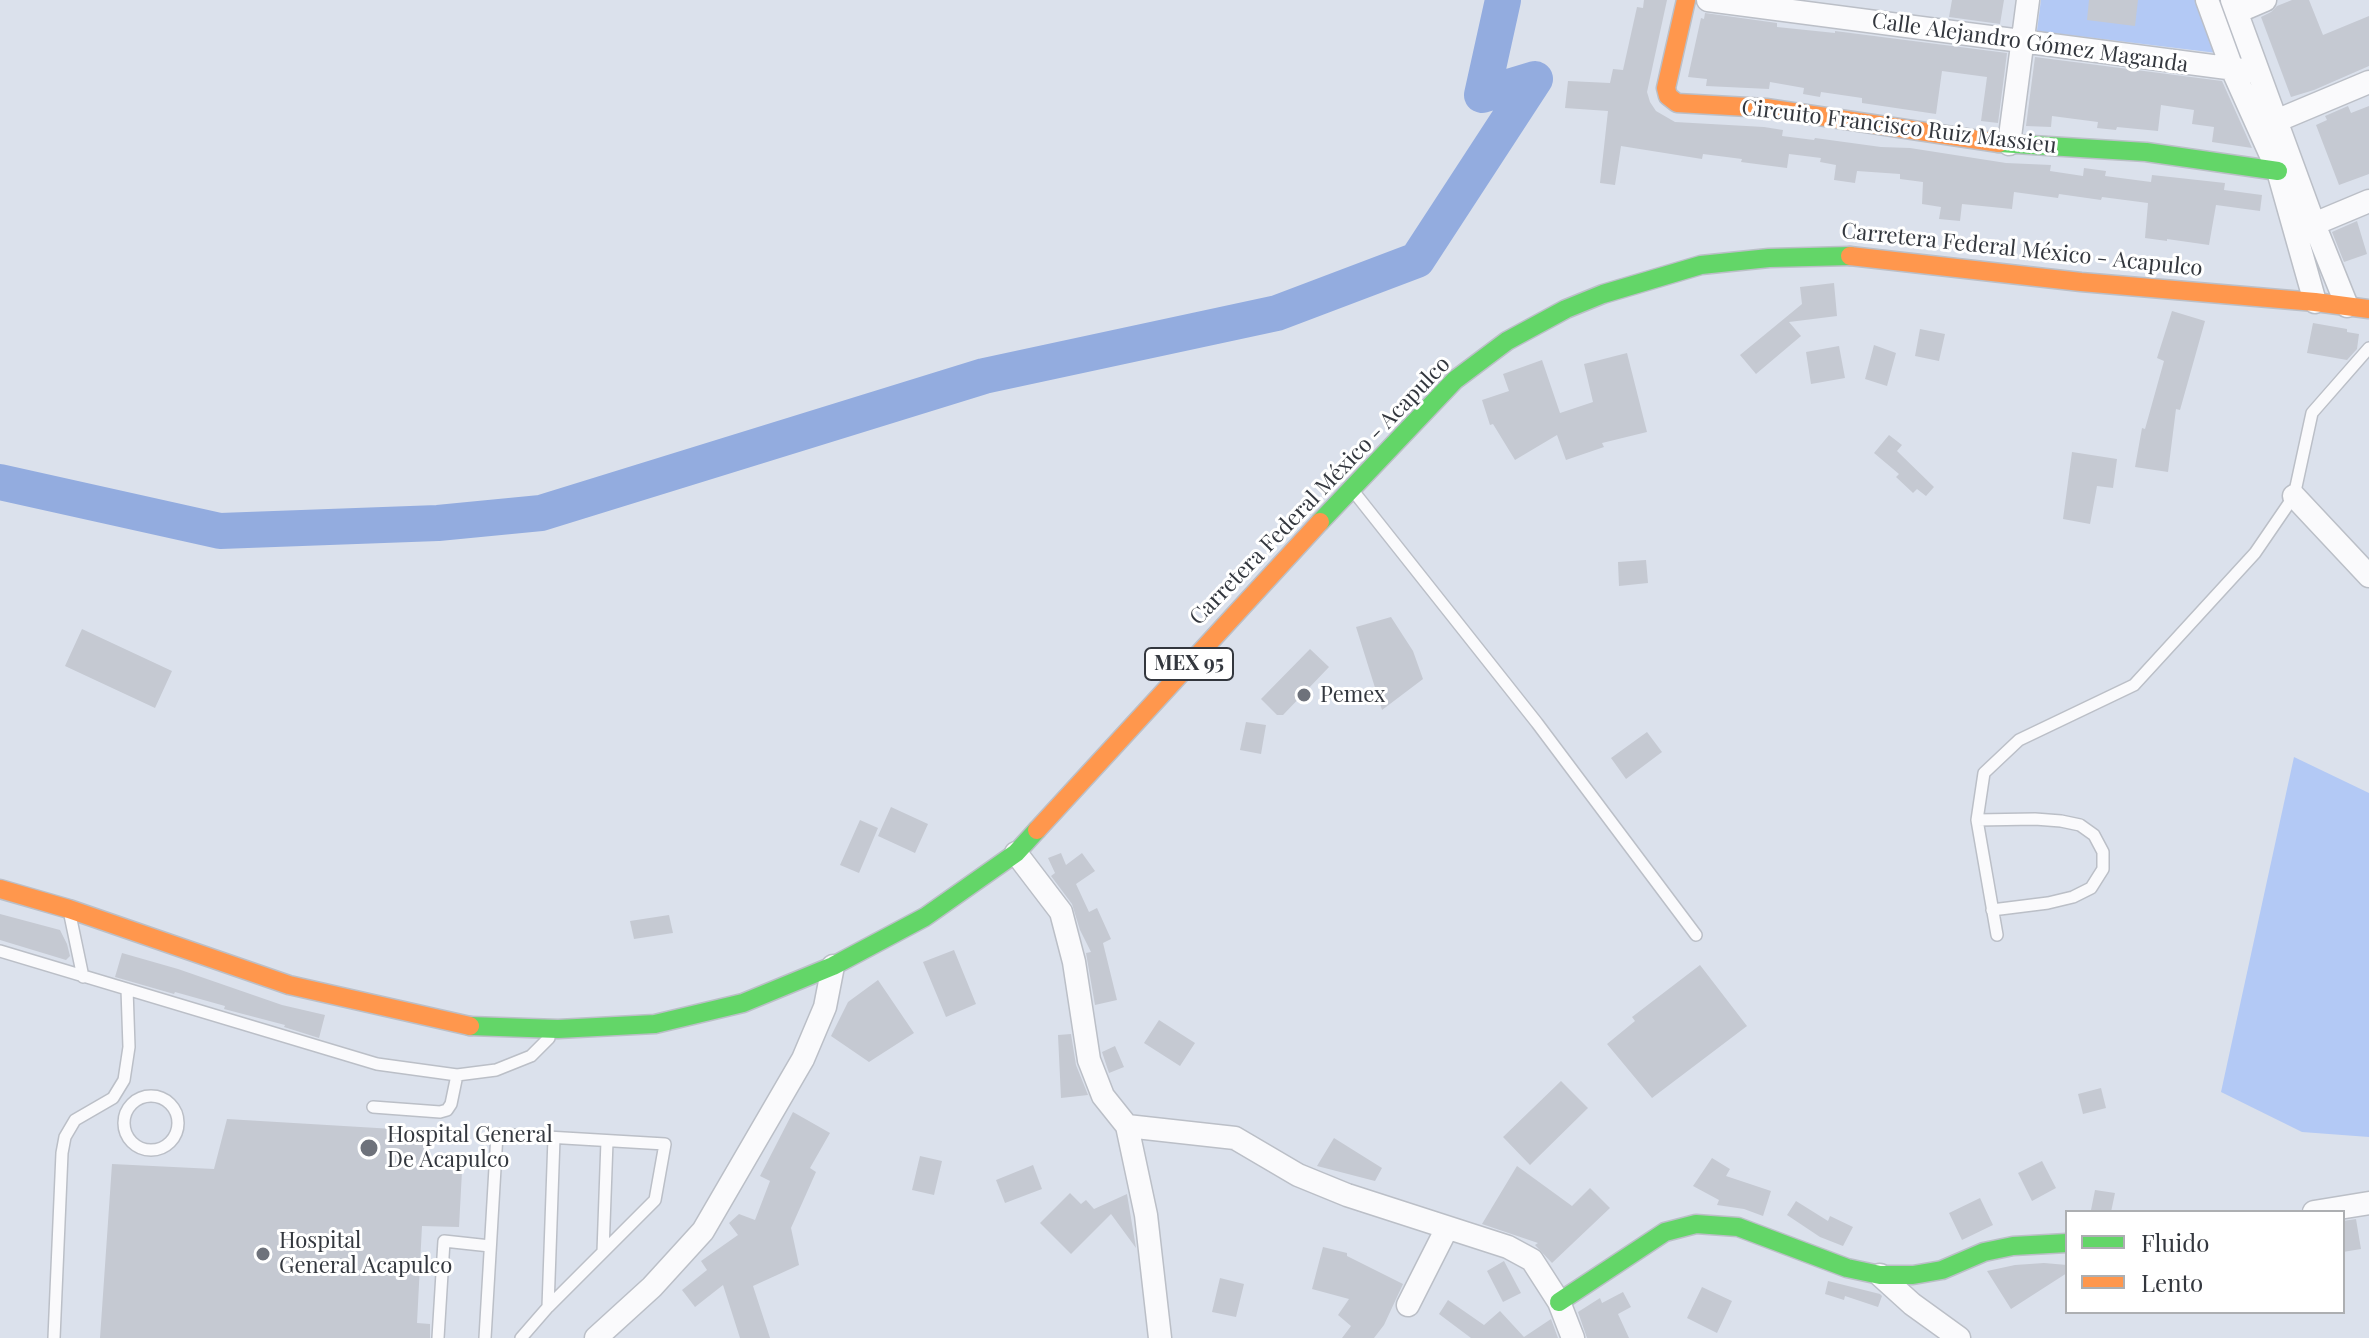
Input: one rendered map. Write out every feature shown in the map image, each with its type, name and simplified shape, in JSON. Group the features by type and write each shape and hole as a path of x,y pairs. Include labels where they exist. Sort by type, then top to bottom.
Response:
{"main road":[{"name":"Circuito Francisco Ruiz Massieu","path":"1686,0 1666,88 1668,96 1677,103 1766,108 2009,144 2146,152 2278,171"},
{"name":"Carretera Federal México - Acapulco","path":"0,889 69,909 289,985 466,1026 558,1029 655,1024 743,1003 833,966 925,917 1016,853 1351,488 1455,380 1507,341 1566,309 1603,294 1701,265 1843,255 2081,282 2358,308"},
{"path":"1559,1302 1665,1232 1696,1224 1738,1227 1847,1268 1880,1275 1913,1275 1942,1270 1984,1252 2013,1246 2065,1243"}],"street":[{"name":"Calle Alejandro Gómez Maganda","path":"1708,0 2258,72"},
{"path":"2009,144 2028,0"},
{"path":"2207,0 2233,71 2278,171 2315,302"},
{"path":"2265,0 2234,6 2314,224 2358,308"},
{"path":"2276,121 2369,82"},
{"path":"2314,224 2369,201"},
{"path":"2294,496 2369,576"},
{"path":"1016,853 1061,912 1074,962 1089,1060 1103,1096 1127,1126 1146,1215 1160,1338"},
{"path":"596,1338 652,1287 703,1231 803,1059 825,1007 833,966"},
{"path":"1127,1126 1235,1138 1298,1175 1347,1195 1508,1247 1532,1260 1559,1302 1573,1338"},
{"path":"2326,1210 2369,1203"},
{"path":"1408,1305 1447,1228"},
{"path":"1880,1275 1912,1304 1959,1338"}],"lane":[{"path":"1997,935 1977,820 1984,773 2019,740 2134,685 2255,553 2294,496 2312,413 2369,348"},
{"path":"1351,488 1537,723 1696,935"},
{"path":"1977,820 2048,820 2080,825 2094,835 2103,852 2103,869 2091,888 2073,897 2048,903 1992,910"},
{"path":"69,909 83,977"},
{"path":"0,951 377,1064 457,1075 496,1070 531,1056 558,1029"},
{"path":"54,1338 65,1137 75,1120 113,1098 124,1080 129,1047 127,989"},
{"path":"373,1107 447,1110 457,1075"},
{"path":"157,1096 165,1100 177,1114 177,1132 172,1140 157,1150 139,1147 126,1134 125,1116 129,1107 145,1097 157,1096"},
{"path":"113,1098 129,1107"},
{"path":"485,1338 497,1134 665,1144 655,1200 521,1338"},
{"path":"548,1307 554,1138"},
{"path":"603,1252 607,1141"},
{"path":"438,1338 444,1241 490,1246"}],"shaded area":[{"path":"2041,0 2199,0 2217,53 2037,31"},
{"path":"2294,757 2369,793 2369,1137 2302,1132 2221,1092"}],"building":[{"path":"1644,0 1667,0 1647,92 1656,111 1675,122 1764,127 1783,130 1782,136 1910,148 2006,163 2051,165 2050,171 2083,176 2084,168 2106,171 2105,176 2151,182 2152,175 2225,183 2224,190 2262,195 2260,211 2216,205 2209,245 2145,238 2148,203 2102,197 2101,200 2059,194 2058,198 2014,192 2012,209 1962,204 1960,221 1939,219 1941,207 1922,204 1923,182 1900,179 1900,174 1857,171 1855,183 1834,180 1836,165 1820,162 1821,158 1789,154 1787,168 1741,162 1742,159 1703,154 1702,159 1621,146 1615,185 1600,183 1608,111 1565,108 1568,81 1610,83 1613,69 1623,70 1637,7 1643,8"},
{"path":"1952,0 2004,0 2000,24 1949,17"},
{"path":"2089,0 2138,0 2135,26 2087,20"},
{"path":"2292,0 2309,0 2323,35 2369,16 2369,66 2291,97 2261,17"},
{"path":"1705,13 1777,23 1777,27 1835,31 2007,53 1998,123 1981,121 1987,77 1942,71 1936,114 1862,103 1862,98 1821,92 1820,97 1803,94 1804,88 1770,82 1769,89 1706,86 1707,79 1688,77 1701,18 1704,19"},
{"path":"2035,57 2222,81 2252,148 2212,142 2214,127 2192,124 2194,110 2161,105 2158,131 2097,128 2098,122 2052,116 2051,127 2026,126"},
{"path":"2348,106 2351,113 2369,106 2369,174 2339,185 2316,125 2327,120 2325,116"},
{"path":"2357,221 2367,254 2344,262 2332,232"},
{"path":"1834,283 1837,316 1789,322 1801,336 1756,374 1740,355 1802,304 1800,287"},
{"path":"2172,311 2205,321 2180,410 2176,409 2168,472 2135,467 2142,428 2145,429 2164,361 2157,358"},
{"path":"2313,323 2359,334 2357,349 2347,360 2307,353"},
{"path":"1920,329 1945,334 1939,361 1915,356"},
{"path":"1874,345 1896,353 1887,386 1865,379"},
{"path":"1839,346 1845,378 1811,384 1806,352"},
{"path":"1627,353 1647,432 1602,443 1604,447 1566,460 1557,435 1515,460 1493,424 1490,425 1482,400 1509,391 1503,374 1542,360 1560,413 1593,402 1584,364"},
{"path":"1889,435 1902,445 1897,451 1934,487 1926,496 1917,489 1913,493 1896,477 1899,474 1874,453"},
{"path":"2072,452 2117,459 2113,488 2097,486 2090,524 2063,519"},
{"path":"1646,560 1648,583 1619,586 1618,562"},
{"path":"1391,617 1413,651 1423,679 1382,710 1356,627"},
{"path":"82,629 172,671 155,708 65,666"},
{"path":"1310,649 1329,667 1283,715 1277,715 1261,699"},
{"path":"1246,722 1266,725 1261,754 1240,750"},
{"path":"1647,732 1662,752 1626,779 1611,758"},
{"path":"891,807 928,824 915,853 878,836"},
{"path":"860,820 878,828 859,873 840,865"},
{"path":"1061,853 1066,865 1082,853 1095,871 1076,884 1089,912 1097,908 1111,939 1103,943 1117,1000 1095,1005 1086,953 1091,952 1072,904 1051,876 1055,873 1048,858"},
{"path":"0,914 60,930 70,956 66,960 0,940"},
{"path":"669,915 673,933 634,939 630,921"},
{"path":"954,950 976,1004 946,1017 923,962"},
{"path":"122,953 282,1005 325,1015 319,1038 285,1025 224,1009 225,1006 115,977"},
{"path":"1700,965 1747,1026 1652,1098 1607,1044 1635,1021 1632,1017"},
{"path":"878,980 914,1033 869,1062 831,1036 848,1002"},
{"path":"1159,1020 1195,1043 1180,1066 1144,1043"},
{"path":"1071,1034 1076,1065 1088,1095 1061,1098 1058,1035"},
{"path":"1115,1046 1124,1067 1109,1073 1102,1052"},
{"path":"1561,1081 1588,1108 1530,1165 1503,1137"},
{"path":"2101,1088 2106,1108 2083,1114 2078,1094"},
{"path":"793,1112 830,1133 810,1168 816,1172 791,1228 799,1265 753,1286 770,1338 740,1338 723,1285 695,1307 682,1290 707,1270 701,1261 738,1235 729,1223 739,1214 755,1220 770,1181 760,1176"},
{"name":"Hospital General Acapulco","path":"227,1119 427,1131 425,1168 462,1171 459,1227 422,1226 417,1323 430,1324 430,1338 100,1338 112,1164 214,1169"},
{"path":"1334,1138 1382,1168 1375,1181 1317,1166"},
{"path":"920,1156 942,1161 934,1195 912,1190"},
{"path":"1712,1158 1730,1169 1726,1176 1771,1191 1763,1216 1717,1205 1719,1200 1693,1186"},
{"path":"2042,1161 2056,1188 2032,1201 2018,1173"},
{"path":"1033,1165 1042,1189 1005,1203 996,1180"},
{"path":"1517,1166 1572,1206 1590,1188 1610,1208 1552,1263 1535,1245 1538,1243 1482,1224"},
{"path":"2095,1190 2115,1193 2111,1210 2091,1210"},
{"path":"1070,1193 1081,1204 1086,1200 1094,1209 1127,1194 1136,1248 1111,1214 1071,1254 1040,1223"},
{"path":"1980,1198 1993,1225 1962,1240 1949,1213"},
{"path":"1796,1201 1828,1221 1830,1216 1853,1227 1843,1246 1820,1237 1787,1215"},
{"path":"2356,1219 2361,1249 2345,1252 2345,1221"},
{"path":"1323,1247 1347,1253 1347,1256 1403,1284 1384,1325 1374,1338 1342,1338 1351,1326 1338,1315 1349,1299 1312,1289"},
{"path":"1504,1261 1521,1293 1503,1302 1487,1271"},
{"path":"2015,1265 2065,1265 2065,1274 2011,1309 1987,1271"},
{"path":"1220,1278 1244,1284 1236,1317 1212,1312"},
{"path":"1828,1281 1880,1294 1878,1307 1845,1296 1844,1300 1825,1294"},
{"path":"1702,1287 1732,1301 1717,1333 1687,1318"},
{"path":"1623,1292 1631,1307 1618,1314 1629,1338 1587,1338 1578,1312 1600,1298 1602,1303"},
{"path":"1448,1300 1484,1325 1500,1311 1524,1337 1551,1319 1558,1338 1471,1338 1439,1314"}],"waterway":[{"path":"0,482 220,531 438,523 541,513 984,376 1277,313 1417,260 1535,79 1482,95 1503,0"}],"traffic: fast":[{"path":"1999,143 2146,152 2278,171"},
{"path":"1320,522 1455,380 1507,341 1566,309 1603,294 1701,265 1769,258 1850,256"},
{"path":"470,1026 558,1029 655,1024 743,1003 833,966 925,917 1016,853 1037,830"},
{"path":"1559,1302 1665,1232 1696,1224 1738,1227 1847,1268 1880,1275 1913,1275 1942,1270 1984,1252 2013,1246 2065,1243"}],"traffic: slow":[{"path":"1686,0 1666,88 1668,96 1677,103 1766,108 1999,143"},
{"path":"1850,256 2369,309"},
{"path":"1037,830 1320,522"},
{"path":"0,889 69,909 289,985 470,1026"}],"place":[{"name":"Pemex","path":"1304,695"},
{"name":"Hospital General De Acapulco","path":"369,1148"},
{"name":"Hospital General Acapulco","path":"263,1254"}]}
